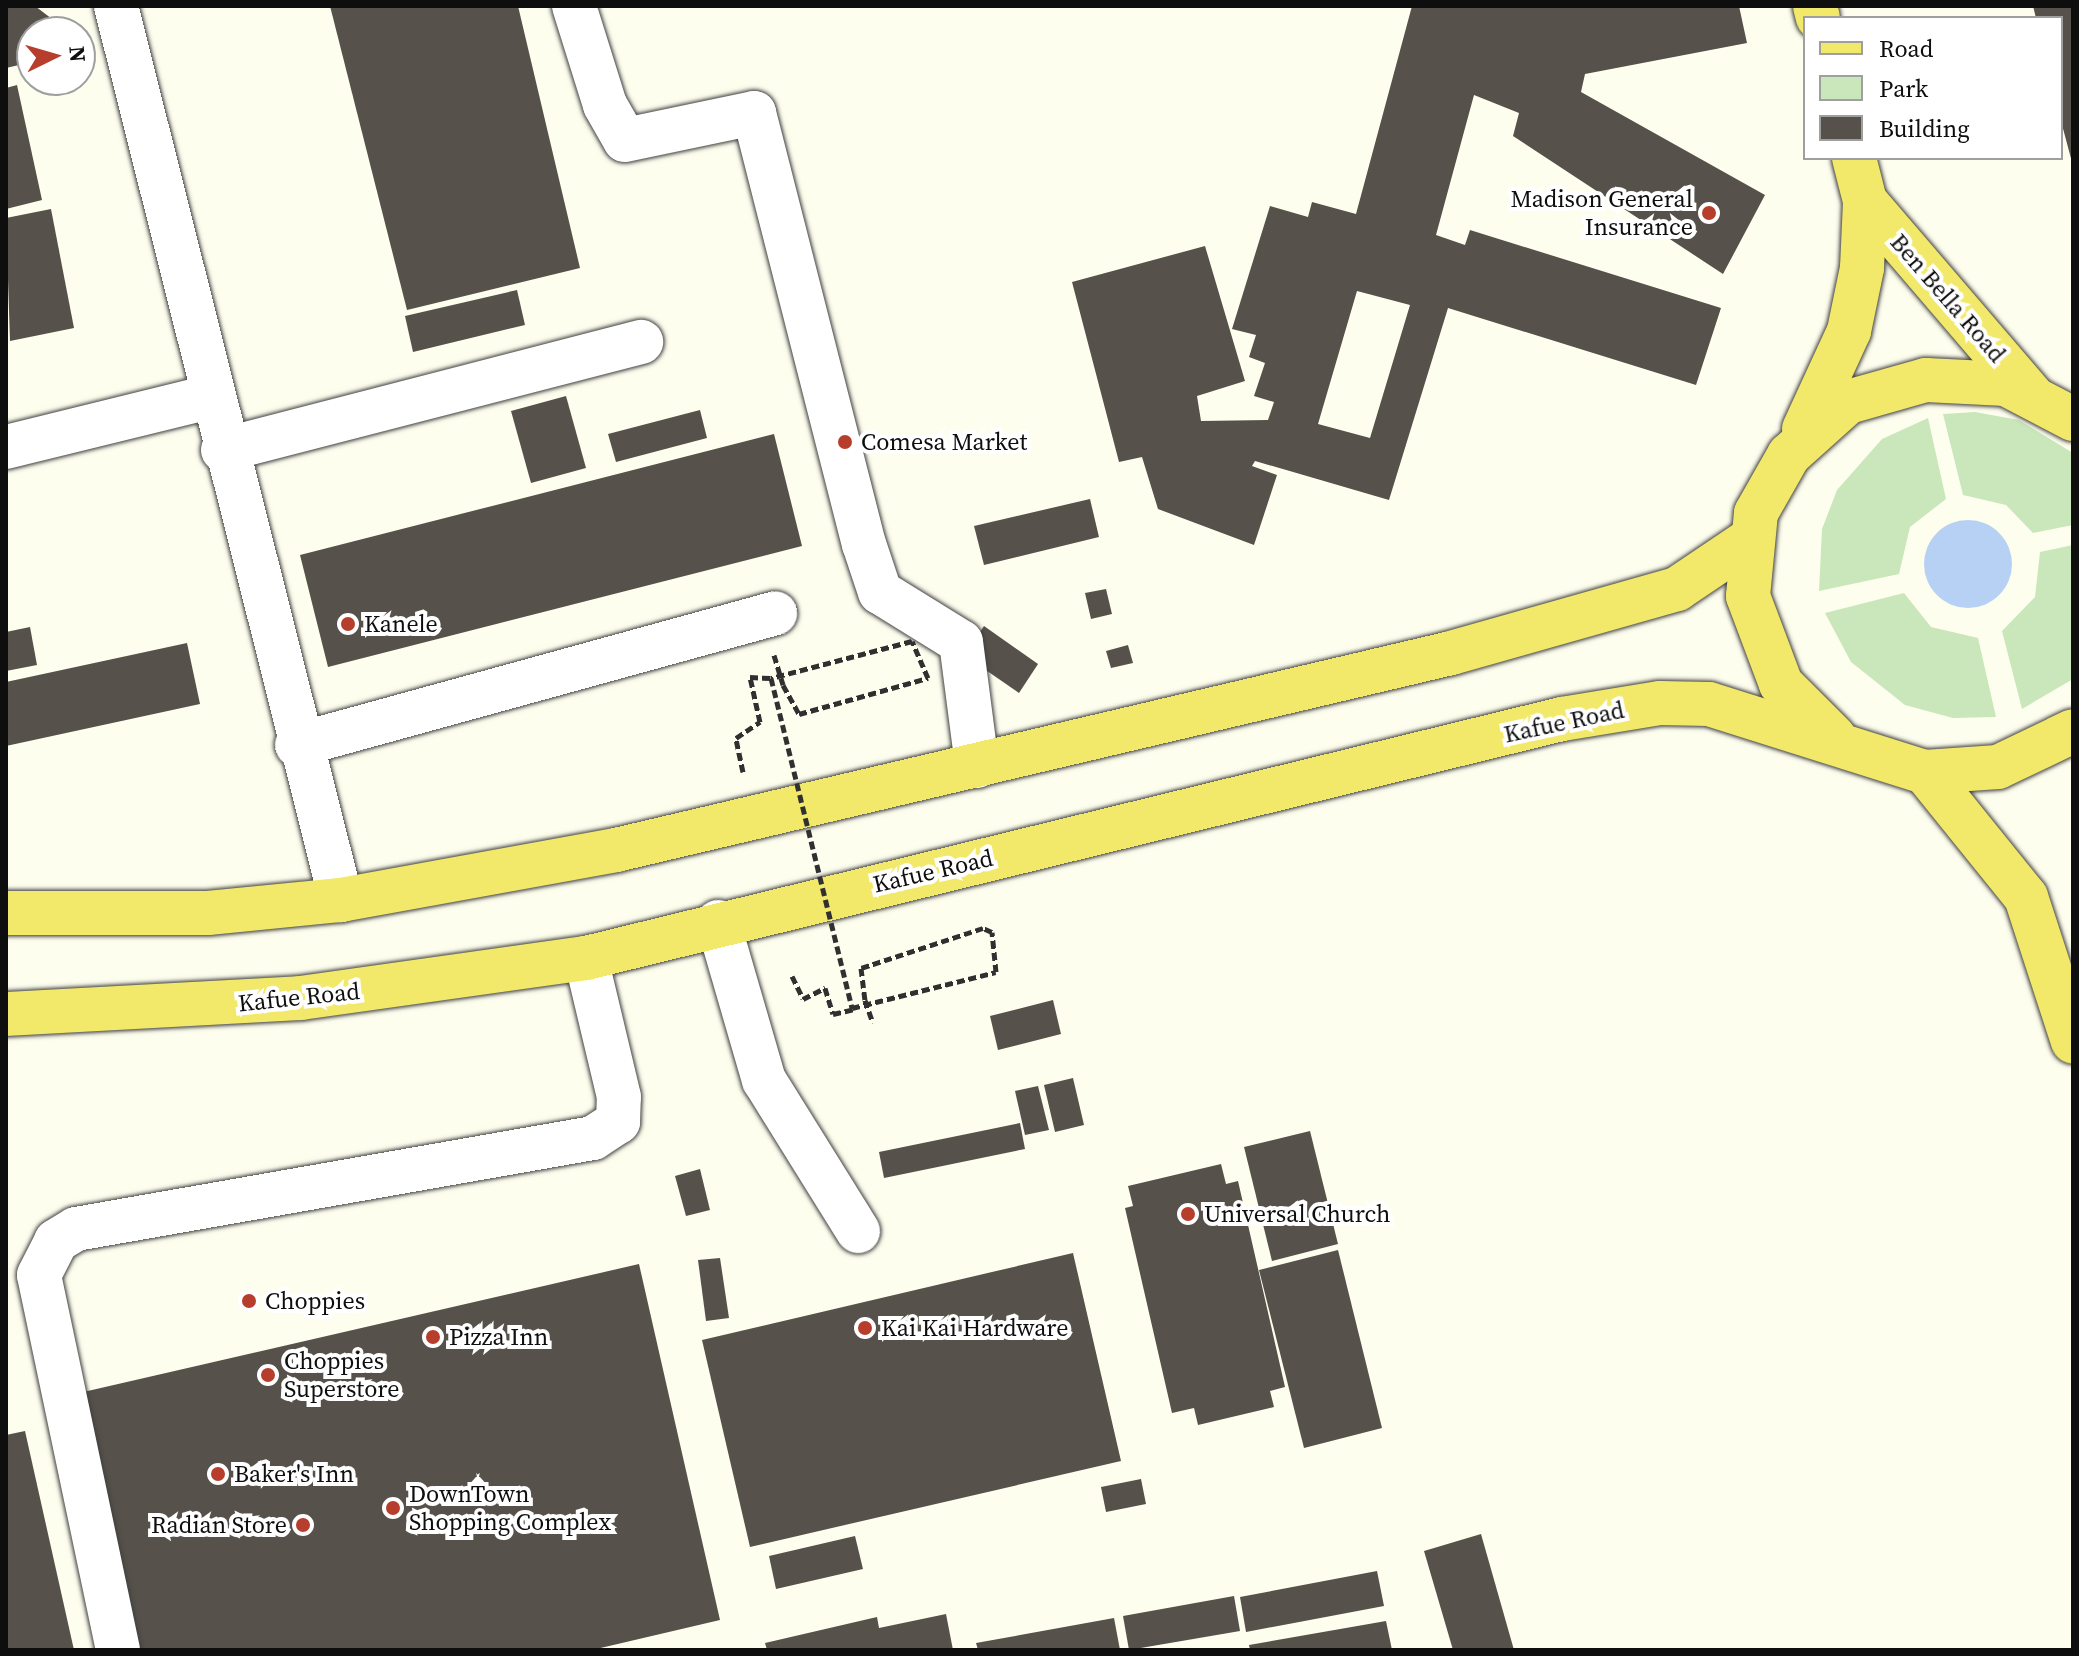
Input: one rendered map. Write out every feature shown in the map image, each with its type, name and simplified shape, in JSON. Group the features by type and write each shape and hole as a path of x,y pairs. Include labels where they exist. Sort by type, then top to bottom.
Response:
{"main road":[{"name":"Ben Bella Road","path":"1848,749 1801,708 1766,658 1748,596 1751,539 1761,501 1823,397 1849,331 1862,268 1865,201 1855,160"},
{"name":"Ben Bella Road","path":"1865,201 2031,395"},
{"path":"1789,455 1848,402 1899,385 1952,379 2006,384 2073,419"},
{"path":"6,913 208,913 341,900 616,850 1451,653 1677,589 1751,539"},
{"name":"Kafue Road","path":"6,1014 286,1000 586,958 718,922 1632,708 1709,704 1925,772"},
{"path":"1925,772 1998,767 2073,731"},
{"path":"1925,772 2026,897 2073,1042"}],"street":[{"path":"116,6 297,745 341,900"},
{"path":"574,6 605,105 625,140 754,113 868,556 880,592 961,642 977,766"},
{"path":"223,450 641,342"},
{"path":"6,447 210,397"},
{"path":"297,745 774,634"},
{"path":"718,922 764,1080 858,1231"},
{"path":"118,1650 39,1275 56,1241 76,1229 593,1138 618,1122 619,1097 586,958"}],"path":[{"path":"743,772 736,738 760,722 750,677 771,678 912,641 928,678 799,714 783,685 774,634"},
{"path":"771,678 855,1009"},
{"path":"792,976 803,999 825,988 833,1014 855,1009 998,971 991,929 861,968 865,1000 873,1023"}],"green space":[{"path":"1975,412 2019,420 2073,453 2073,525 2033,533 2006,505 1963,495 1943,414"},
{"path":"1928,418 1946,499 1910,527 1899,574 1819,591 1822,529 1837,490 1882,439"},
{"path":"2073,545 2073,679 2022,709 2002,631 2035,597 2040,552"},
{"path":"1904,593 1931,627 1978,638 1996,717 1953,718 1905,705 1851,662 1825,613"}],"water":[{"path":"1968,520 1985,523 1999,533 2009,547 2012,564 2009,581 1999,595 1985,605 1968,608 1951,605 1937,595 1927,581 1924,564 1927,547 1937,533 1951,523"}],"building":[{"path":"6,6 35,6 48,16 16,16 16,66 6,68"},
{"path":"330,6 518,6 580,268 407,310"},
{"path":"1412,6 1739,6 1747,43 1585,74 1581,92 1765,195 1723,274 1513,136 1519,113 1474,95 1436,235 1465,245 1470,230 1721,308 1696,385 1448,308 1389,500 1255,461 1252,466 1277,475 1254,545 1158,509 1142,457 1119,462 1072,282 1205,246 1245,381 1197,396 1201,421 1268,420 1274,402 1254,396 1265,363 1249,357 1256,335 1232,329 1270,206 1308,217 1312,202 1356,214","holes":["1357,291 1410,305 1370,438 1318,424"]},
{"path":"2033,6 2073,6 2073,166 2063,128 2063,16 2036,16"},
{"path":"16,85 42,200 6,209 6,88"},
{"path":"51,209 74,328 10,341 6,218"},
{"path":"517,290 525,325 413,352 405,316"},
{"path":"566,396 586,468 531,483 511,411"},
{"path":"700,410 707,438 616,462 608,434"},
{"path":"774,434 802,546 328,667 300,555"},
{"path":"1090,499 1099,537 984,565 974,526"},
{"path":"1106,589 1112,614 1091,619 1085,593"},
{"path":"984,626 1038,664 1019,693 964,655"},
{"path":"30,627 37,665 6,671 6,632"},
{"path":"187,643 200,704 6,746 6,682"},
{"path":"1128,645 1133,663 1111,668 1106,651"},
{"path":"1053,1000 1061,1034 998,1050 990,1016"},
{"path":"1073,1078 1084,1125 1055,1132 1044,1085"},
{"path":"1038,1086 1049,1130 1025,1135 1015,1091"},
{"path":"1020,1123 1025,1149 884,1178 879,1152"},
{"path":"1310,1131 1338,1244 1272,1261 1244,1147"},
{"path":"1221,1164 1226,1184 1238,1181 1285,1387 1270,1391 1274,1407 1198,1425 1194,1408 1172,1413 1125,1208 1133,1206 1128,1186"},
{"path":"700,1169 710,1210 686,1216 675,1176"},
{"path":"1338,1250 1382,1428 1304,1448 1259,1270"},
{"path":"1073,1253 1121,1461 750,1547 702,1340"},
{"path":"720,1258 729,1318 706,1321 698,1260"},
{"name":"DownTown Shopping Complex","path":"639,1264 720,1620 592,1650 124,1650 66,1396"},
{"path":"25,1431 74,1650 6,1650 6,1435"},
{"path":"1141,1479 1146,1504 1106,1512 1101,1487"},
{"path":"1481,1534 1514,1650 1453,1650 1424,1551"},
{"path":"855,1536 863,1569 776,1589 769,1556"},
{"path":"1377,1571 1384,1606 1246,1632 1240,1597"},
{"path":"1234,1596 1240,1631 1129,1650 1123,1616"},
{"path":"946,1614 953,1650 767,1650 765,1643 877,1617 879,1628"},
{"path":"1114,1618 1120,1650 978,1650 976,1643"},
{"path":"1386,1621 1392,1650 1250,1650 1249,1645"}],"place":[{"name":"Madison General Insurance","path":"1709,213"},
{"name":"Comesa Market","path":"845,442"},
{"name":"Kanele","path":"348,624"},
{"name":"Universal Church","path":"1188,1214"},
{"name":"Choppies","path":"249,1301"},
{"name":"Kai Kai Hardware","path":"865,1328"},
{"name":"Pizza Inn","path":"433,1337"},
{"name":"Choppies Superstore","path":"268,1375"},
{"name":"Baker's Inn","path":"218,1474"},
{"name":"DownTown Shopping Complex","path":"393,1508"},
{"name":"Radian Store","path":"303,1525"}]}
